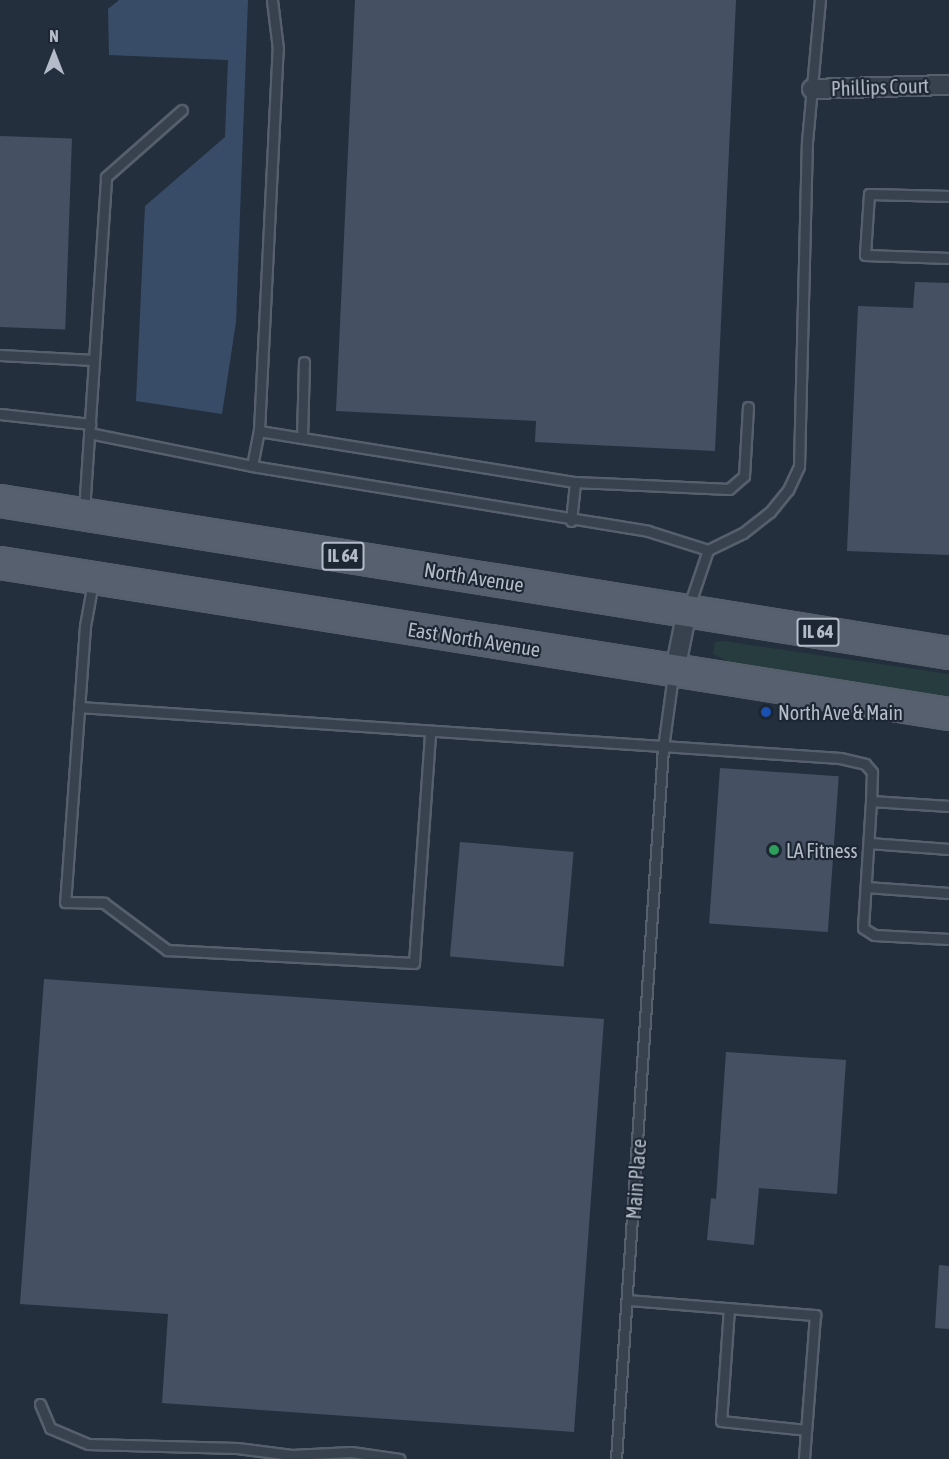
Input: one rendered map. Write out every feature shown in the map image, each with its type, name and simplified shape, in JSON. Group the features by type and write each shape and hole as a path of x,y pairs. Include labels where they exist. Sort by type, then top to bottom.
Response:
{"main road":[{"name":"North Avenue","path":"0,501 949,653"},
{"name":"East North Avenue","path":"0,563 949,714"}],"street":[{"name":"Phillips Court","path":"812,89 949,85"},
{"path":"675,670 687,611"}],"lane":[{"path":"252,466 259,431 278,49 272,0"},
{"path":"0,414 89,429 252,466 571,521 648,531 708,550 743,533 770,512 788,490 799,466 812,89 820,0"},
{"path":"84,514 106,177 182,110"},
{"path":"949,196 869,194 865,255 949,258"},
{"path":"0,355 94,360"},
{"path":"302,438 304,362"},
{"path":"259,431 575,482 729,489 744,476 748,407"},
{"path":"571,521 575,482"},
{"path":"687,611 708,550"},
{"path":"94,578 85,626 65,902 104,903 167,950 414,963 430,732"},
{"name":"Main Place","path":"616,1459 655,899 663,748 675,670"},
{"path":"79,707 663,748 718,747 854,760 872,772 863,928 874,935 949,939"},
{"path":"871,801 949,806"},
{"path":"869,843 949,849"},
{"path":"866,887 949,893"},
{"path":"628,1300 815,1315 804,1459"},
{"path":"729,1308 721,1421 806,1430"},
{"path":"40,1404 50,1428 88,1444 237,1448 292,1455 351,1452 400,1459"}],"green space":[{"path":"723,641 949,674 949,699 729,662 713,654 715,642"}],"water":[{"path":"119,0 248,0 236,322 222,414 136,401 145,206 225,137 228,60 109,55 108,9"}],"building":[{"path":"355,0 736,0 715,451 535,442 536,421 336,411"},
{"path":"0,136 72,139 65,329 0,327"},
{"path":"915,282 949,283 949,555 847,551 858,306 913,308"},
{"name":"LA Fitness","path":"720,768 839,776 828,932 709,924"},
{"path":"460,842 574,852 564,966 450,957"},
{"path":"44,979 604,1019 574,1432 162,1403 168,1314 20,1304"},
{"path":"726,1052 846,1060 837,1194 759,1188 754,1245 707,1240 711,1198 716,1199"},
{"path":"939,1265 949,1266 949,1329 935,1328"}],"place":[{"name":"North Ave & Main","path":"766,712"},
{"name":"LA Fitness","path":"774,850"}]}
